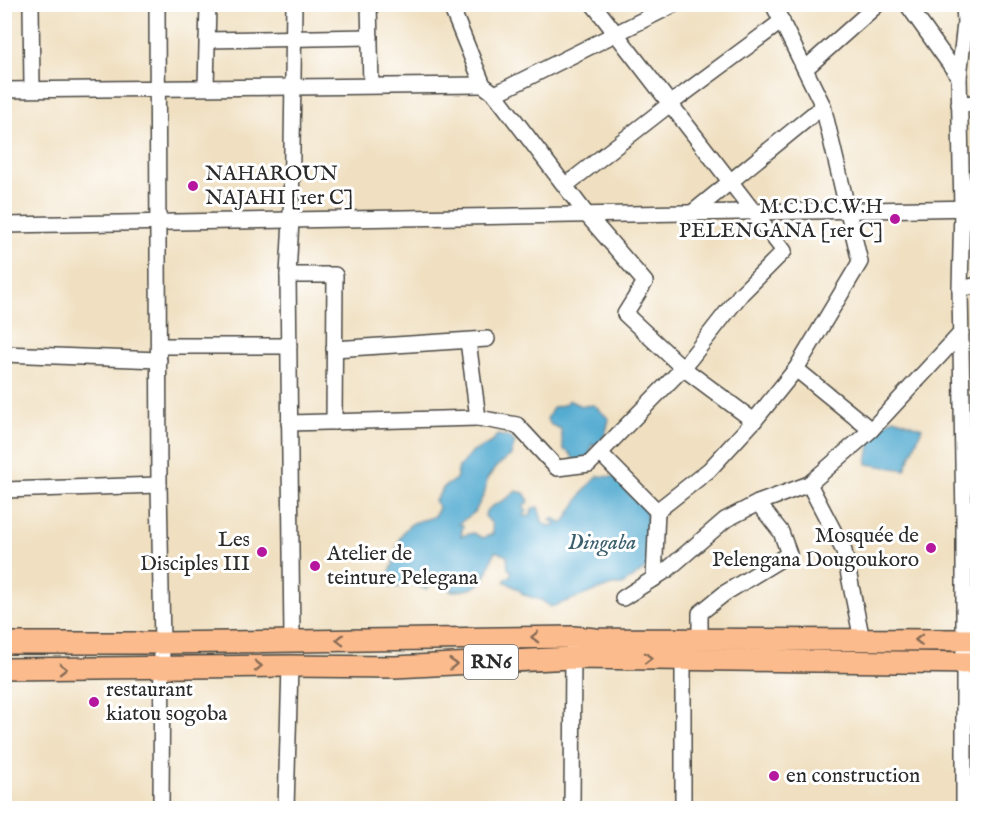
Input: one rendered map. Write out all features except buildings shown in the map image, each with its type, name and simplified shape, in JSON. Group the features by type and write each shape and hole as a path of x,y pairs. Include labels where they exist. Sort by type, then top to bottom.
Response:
{"highway":[{"name":"RN6","path":"4,669 395,667 573,647 596,639 970,640"},
{"name":"RN6","path":"4,643 292,641 573,647 682,658 970,663"}],"street":[{"path":"31,4 32,89"},
{"path":"157,4 162,643 161,808"},
{"path":"206,87 208,4"},
{"path":"292,641 288,275 294,86 294,4"},
{"path":"369,4 372,85"},
{"path":"289,423 478,418 517,425 557,468 589,464 683,368 741,294 784,251 593,4"},
{"path":"4,90 372,85 489,90 616,34 675,4"},
{"path":"657,511 709,470 796,369 860,262 823,106 773,4"},
{"path":"805,69 878,4"},
{"path":"907,4 959,76"},
{"path":"964,4 965,23 959,76 959,104 970,208"},
{"path":"965,23 975,4"},
{"path":"453,6 489,90 566,185 587,215 645,282 625,314 683,368 754,420"},
{"path":"566,185 782,21"},
{"path":"207,40 370,37"},
{"path":"959,104 978,103"},
{"path":"692,213 823,106"},
{"path":"964,808 970,640 964,520 960,289 970,208 978,177"},
{"path":"4,225 970,208"},
{"path":"288,275 334,275 334,422"},
{"path":"960,289 978,285"},
{"path":"623,598 667,570 725,520 758,503 809,484 871,430 961,333"},
{"path":"334,349 487,339"},
{"path":"468,340 478,418"},
{"path":"4,354 159,353 289,346"},
{"path":"796,369 871,430"},
{"path":"600,453 657,511 654,579"},
{"path":"809,484 844,551 862,640"},
{"path":"4,490 159,485"},
{"path":"700,638 700,613 725,593 789,554 781,532 758,503"},
{"path":"964,520 978,504"},
{"path":"572,808 573,647"},
{"path":"682,658 683,808"},
{"path":"286,808 290,666"}],"water":[{"path":"568,400 581,406 594,405 609,419 606,432 597,448 592,444 590,456 580,460 574,460 570,453 563,449 561,429 551,425 547,419 553,408 566,404"},
{"path":"894,418 922,428 905,470 867,464 870,445 876,429"},
{"name":"Dingaba","path":"497,435 509,437 515,442 511,455 496,467 487,479 485,492 475,512 458,524 463,525 461,536 473,533 483,538 493,534 492,524 485,516 486,511 516,491 524,493 529,501 523,507 527,511 523,516 530,516 533,508 538,507 543,524 551,526 556,524 550,520 553,518 563,524 592,481 598,476 616,477 629,494 639,500 646,510 648,526 645,529 650,543 651,565 622,585 612,585 551,607 541,600 524,595 504,581 511,575 507,556 495,551 486,576 482,582 470,589 450,591 452,584 440,575 426,589 411,583 396,587 381,582 392,568 404,531 414,523 431,518 437,512 439,507 435,501 444,487 456,479 459,467 471,453 492,442"}],"place":[{"name":"NAHAROUN NAJAHI [1er C]","path":"193,186"},
{"name":"M.C.D.C.W.H PELENGANA [1er C]","path":"895,219"},
{"name":"Mosquée de Pelengana Dougoukoro","path":"931,548"},
{"name":"Les Disciples III","path":"262,552"},
{"name":"Atelier de teinture Pelegana","path":"315,566"},
{"name":"restaurant kiatou sogoba","path":"94,702"},
{"name":"en construction","path":"774,776"}]}
